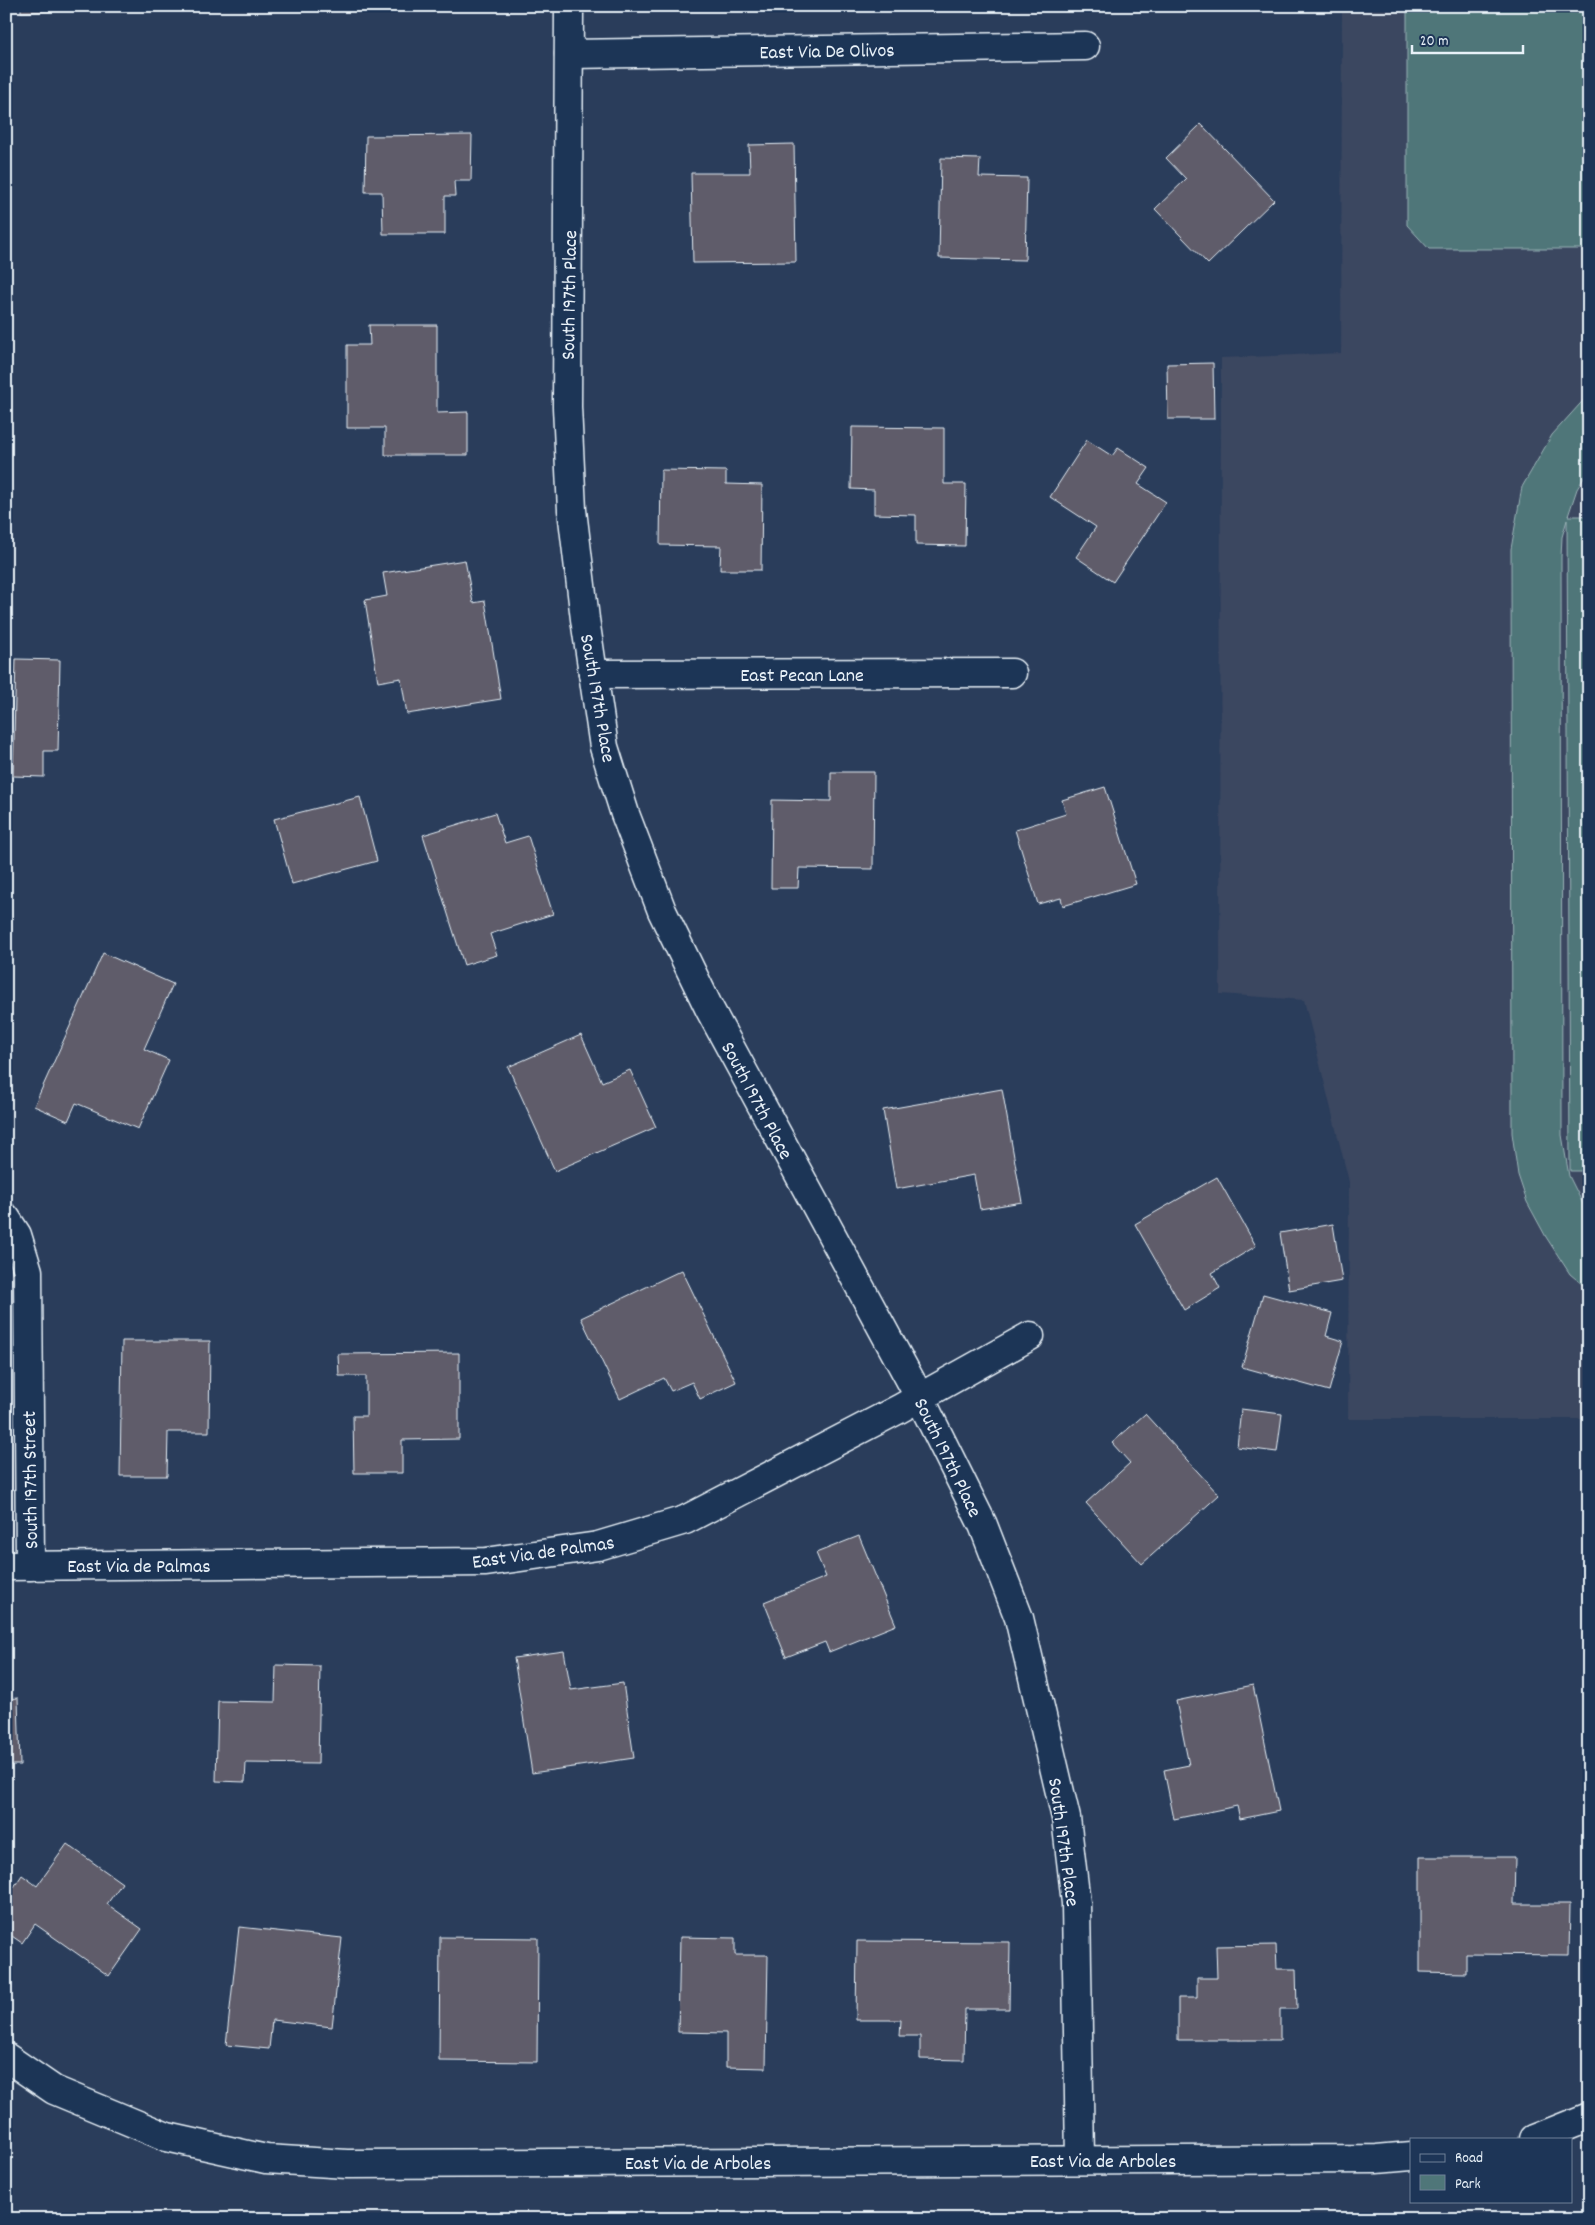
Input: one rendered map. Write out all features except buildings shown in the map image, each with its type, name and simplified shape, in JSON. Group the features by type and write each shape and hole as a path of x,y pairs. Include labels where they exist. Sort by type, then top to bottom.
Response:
{"street":[{"name":"South 197th Place","path":"569,6 566,407 572,510 604,747 625,814 662,911 713,1017 920,1398 983,1525 1018,1618 1066,1818 1076,1903 1080,2160"},
{"name":"East Via De Olivos","path":"569,54 1085,46"},
{"name":"East Pecan Lane","path":"593,674 1012,673"},
{"name":"South 197th Street","path":"6,1218 17,1235 28,1271 18,1566"},
{"name":"East Via de Palmas","path":"18,1566 486,1562 598,1546 685,1520 920,1398 1030,1336"},
{"name":"East Via de Arboles","path":"6,2057 54,2090 167,2137 266,2159 347,2164 1367,2159 1410,2156"},
{"path":"1536,2138 1589,2117"}],"path":[{"path":"6,2208 18,2219"}],"shaded area":[{"path":"1342,6 1589,6 1589,1419 1348,1419 1349,1182 1304,1000 1220,994 1221,358 1341,353"}],"green space":[{"path":"1407,6 1589,6 1589,249 1429,249 1407,225"},
{"path":"1589,394 1589,470 1577,489 1568,516 1589,516 1589,1171 1570,1171 1567,520 1562,537 1561,557 1562,1135 1569,1176 1589,1216 1589,1290 1570,1274 1546,1237 1527,1202 1518,1175 1512,1133 1511,549 1522,487 1552,435"}]}
